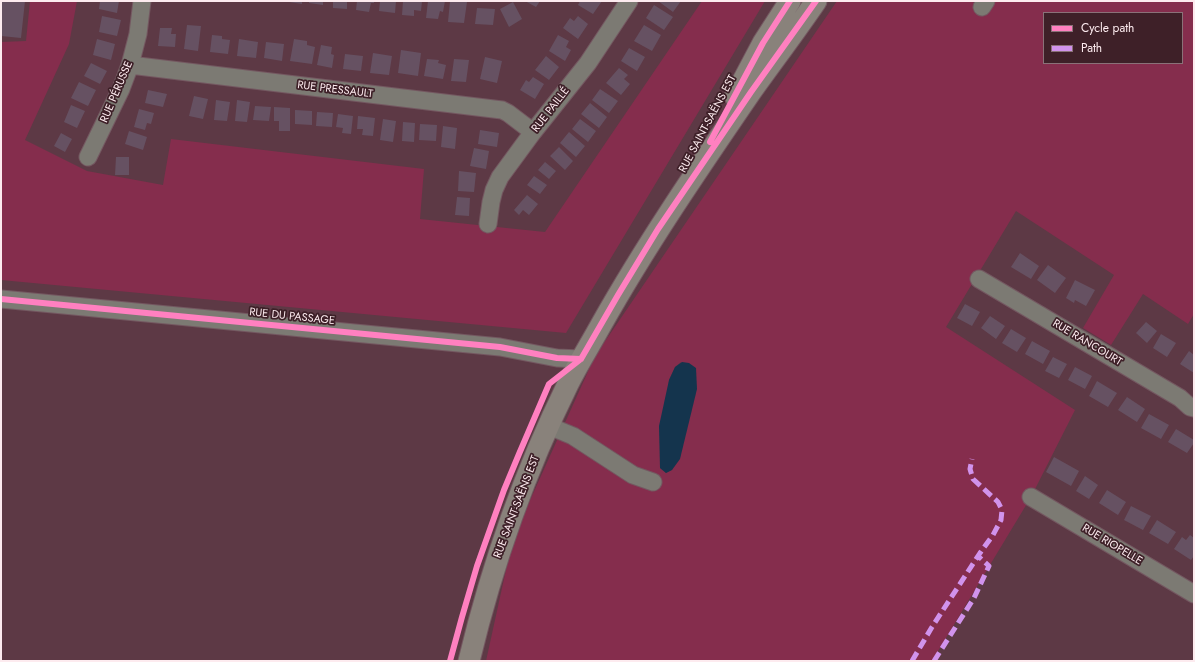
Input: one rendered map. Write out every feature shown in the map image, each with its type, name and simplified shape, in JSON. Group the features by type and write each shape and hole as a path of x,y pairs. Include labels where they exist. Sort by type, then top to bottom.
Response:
{"main road":[{"name":"RUE SAINT-SAËNS EST","path":"686,186 764,43 790,1"},
{"name":"RUE SAINT-SAËNS EST","path":"469,661 493,570 522,488 568,384 581,359 658,229 686,186 816,1"}],"street":[{"name":"RUE PÉRUSSE","path":"88,157 121,89 130,65 138,34 142,1"},
{"name":"RUE PAILLÉ","path":"488,224 494,190 500,177 533,132 588,63 628,1"},
{"name":"RUE PRESSAULT","path":"130,65 502,110 533,132"},
{"name":"RUE RANCOURT","path":"979,279 1173,394 1190,407 1194,408"},
{"name":"RUE DU PASSAGE","path":"1,299 500,348 558,358 581,359"},
{"path":"549,426 573,436 633,475 653,482"},
{"name":"RUE RIOPELLE","path":"1031,497 1194,594"}],"shaded area":[{"path":"30,1 77,1 69,44 25,140 87,171 163,185 171,139 424,169 420,219 545,232 702,1 765,1 566,333 1,280 1,42 26,41"},
{"path":"837,1 971,1 982,7 986,1 1194,1 1194,314 1188,324 1143,294 1111,345 1083,328 1114,275 1016,211 946,327 1075,410 1031,497 932,661 486,661 513,538 595,356","holes":["681,362 672,470 666,473 660,468 669,380 675,367"]}],"water":[{"path":"682,362 689,363 696,368 697,389 680,459 672,470 666,473 660,468 659,426 669,380 675,367"}],"building":[{"path":"1,1 25,1 21,38 1,36"},
{"path":"100,1 119,1 117,13 99,9"},
{"path":"302,1 302,4 289,2"},
{"path":"309,1 323,1 323,5 309,3"},
{"path":"333,1 347,1 347,9 333,8"},
{"path":"357,1 374,1 374,3 371,3 369,12 356,10"},
{"path":"380,1 396,1 395,13 379,11"},
{"path":"403,1 422,1 421,11 414,10 414,16 402,15"},
{"path":"428,1 445,1 443,12 440,11 438,19 426,18"},
{"path":"450,1 467,2 464,23 448,22"},
{"path":"525,1 540,1 536,7"},
{"path":"580,1 602,1 593,14 578,5"},
{"path":"658,1 681,1 673,12"},
{"path":"513,2 522,19 509,27 500,9"},
{"path":"654,5 673,17 664,30 646,18"},
{"path":"477,8 495,9 493,25 475,24"},
{"path":"102,16 121,20 117,36 99,32"},
{"path":"578,16 588,24 578,39 563,28 570,18 574,21"},
{"path":"187,25 201,26 198,51 184,49"},
{"path":"644,25 661,35 652,51 634,41"},
{"path":"160,28 172,28 171,34 176,34 175,47 158,46"},
{"path":"212,35 222,36 222,39 230,40 228,54 210,52"},
{"path":"558,35 569,41 566,47 571,50 565,61 549,51"},
{"path":"97,39 115,44 111,60 93,55"},
{"path":"239,39 258,42 256,58 237,56"},
{"path":"294,39 307,41 307,45 315,47 312,64 290,61"},
{"path":"266,42 284,44 282,61 264,58"},
{"path":"321,45 332,47 331,54 334,55 332,68 317,65"},
{"path":"629,48 645,57 637,71 621,61"},
{"path":"401,50 421,53 418,76 398,73"},
{"path":"373,53 392,56 389,75 370,73"},
{"path":"345,54 363,56 361,71 343,69"},
{"path":"546,56 559,67 549,80 535,70"},
{"path":"485,57 502,61 497,83 480,79"},
{"path":"427,59 439,60 438,63 446,65 443,79 424,76"},
{"path":"454,59 469,60 466,82 451,81"},
{"path":"91,63 107,71 100,84 84,76"},
{"path":"619,68 628,75 624,79 630,84 621,95 606,83"},
{"path":"533,77 544,84 535,99 520,90 526,80 529,82"},
{"path":"79,82 96,90 88,106 71,98"},
{"path":"600,89 618,101 609,113 592,100"},
{"path":"148,90 167,94 163,107 145,103"},
{"path":"194,96 208,99 203,119 189,116"},
{"path":"216,100 230,102 227,121 214,120"},
{"path":"237,100 250,102 247,122 235,121"},
{"path":"590,103 607,117 599,128 581,114"},
{"path":"71,105 85,111 77,128 64,122"},
{"path":"255,106 271,107 269,121 253,120"},
{"path":"274,107 290,108 290,131 279,131 279,121 274,121"},
{"path":"139,109 154,113 151,124 147,123 145,130 134,127"},
{"path":"295,110 312,111 312,125 295,124"},
{"path":"317,112 333,113 332,127 316,126"},
{"path":"338,114 353,116 351,134 342,133 343,128 336,127"},
{"path":"358,116 375,118 373,136 362,135 363,129 357,129"},
{"path":"383,119 396,121 393,142 380,140"},
{"path":"580,119 596,131 588,142 572,129"},
{"path":"403,122 415,123 414,142 402,141"},
{"path":"420,124 437,125 436,141 419,140"},
{"path":"443,126 457,128 455,149 441,147"},
{"path":"480,130 499,133 497,147 478,144"},
{"path":"129,131 147,137 143,150 125,144"},
{"path":"569,132 585,146 576,157 560,143"},
{"path":"61,133 72,139 65,152 54,146"},
{"path":"559,147 573,161 565,170 550,156"},
{"path":"474,148 489,151 486,169 470,166"},
{"path":"116,157 129,157 129,175 115,175"},
{"path":"545,162 556,171 549,179 538,170"},
{"path":"459,171 476,173 474,192 458,191"},
{"path":"534,176 547,185 540,194 527,185"},
{"path":"527,195 538,204 529,215 523,210 519,215 514,210"},
{"path":"457,197 470,198 469,216 455,215"},
{"path":"1020,253 1039,266 1031,279 1011,267"},
{"path":"1048,265 1066,278 1055,293 1037,280"},
{"path":"1075,280 1095,290 1086,306 1075,300 1074,303 1066,298"},
{"path":"965,304 980,312 972,326 957,318"},
{"path":"990,316 1005,326 996,339 981,328"},
{"path":"1146,322 1157,331 1147,343 1136,333"},
{"path":"1011,329 1026,338 1017,352 1002,343"},
{"path":"1161,334 1176,343 1167,357 1153,348"},
{"path":"1032,341 1050,351 1043,364 1025,354"},
{"path":"1189,351 1194,355 1194,373 1180,364"},
{"path":"1053,357 1067,364 1059,378 1045,371"},
{"path":"1075,367 1092,376 1085,389 1068,380"},
{"path":"1097,381 1117,393 1108,407 1089,396"},
{"path":"1127,397 1145,409 1137,422 1118,410"},
{"path":"1149,414 1169,425 1161,439 1141,428"},
{"path":"1176,429 1194,440 1194,443 1187,453 1168,442"},
{"path":"1054,457 1079,471 1071,486 1046,472"},
{"path":"1085,476 1098,485 1089,499 1076,491"},
{"path":"1107,490 1126,502 1118,515 1099,503"},
{"path":"1131,506 1151,516 1143,530 1124,520"},
{"path":"1157,520 1176,532 1168,544 1149,533"},
{"path":"1190,535 1194,538 1194,556 1191,560 1174,549 1182,537 1186,540"}],"marked path":[{"path":"912,661 932,627 993,535 1001,520 1002,510 998,502 973,479 970,469 972,459"},
{"path":"934,661 974,598 989,566 978,556"}],"cycle path":[{"path":"710,142 763,43 790,1"},
{"path":"450,661 477,566 504,490 549,384 581,359 658,229 751,92 816,1"},
{"path":"1,299 500,347 557,358 581,359"}]}
